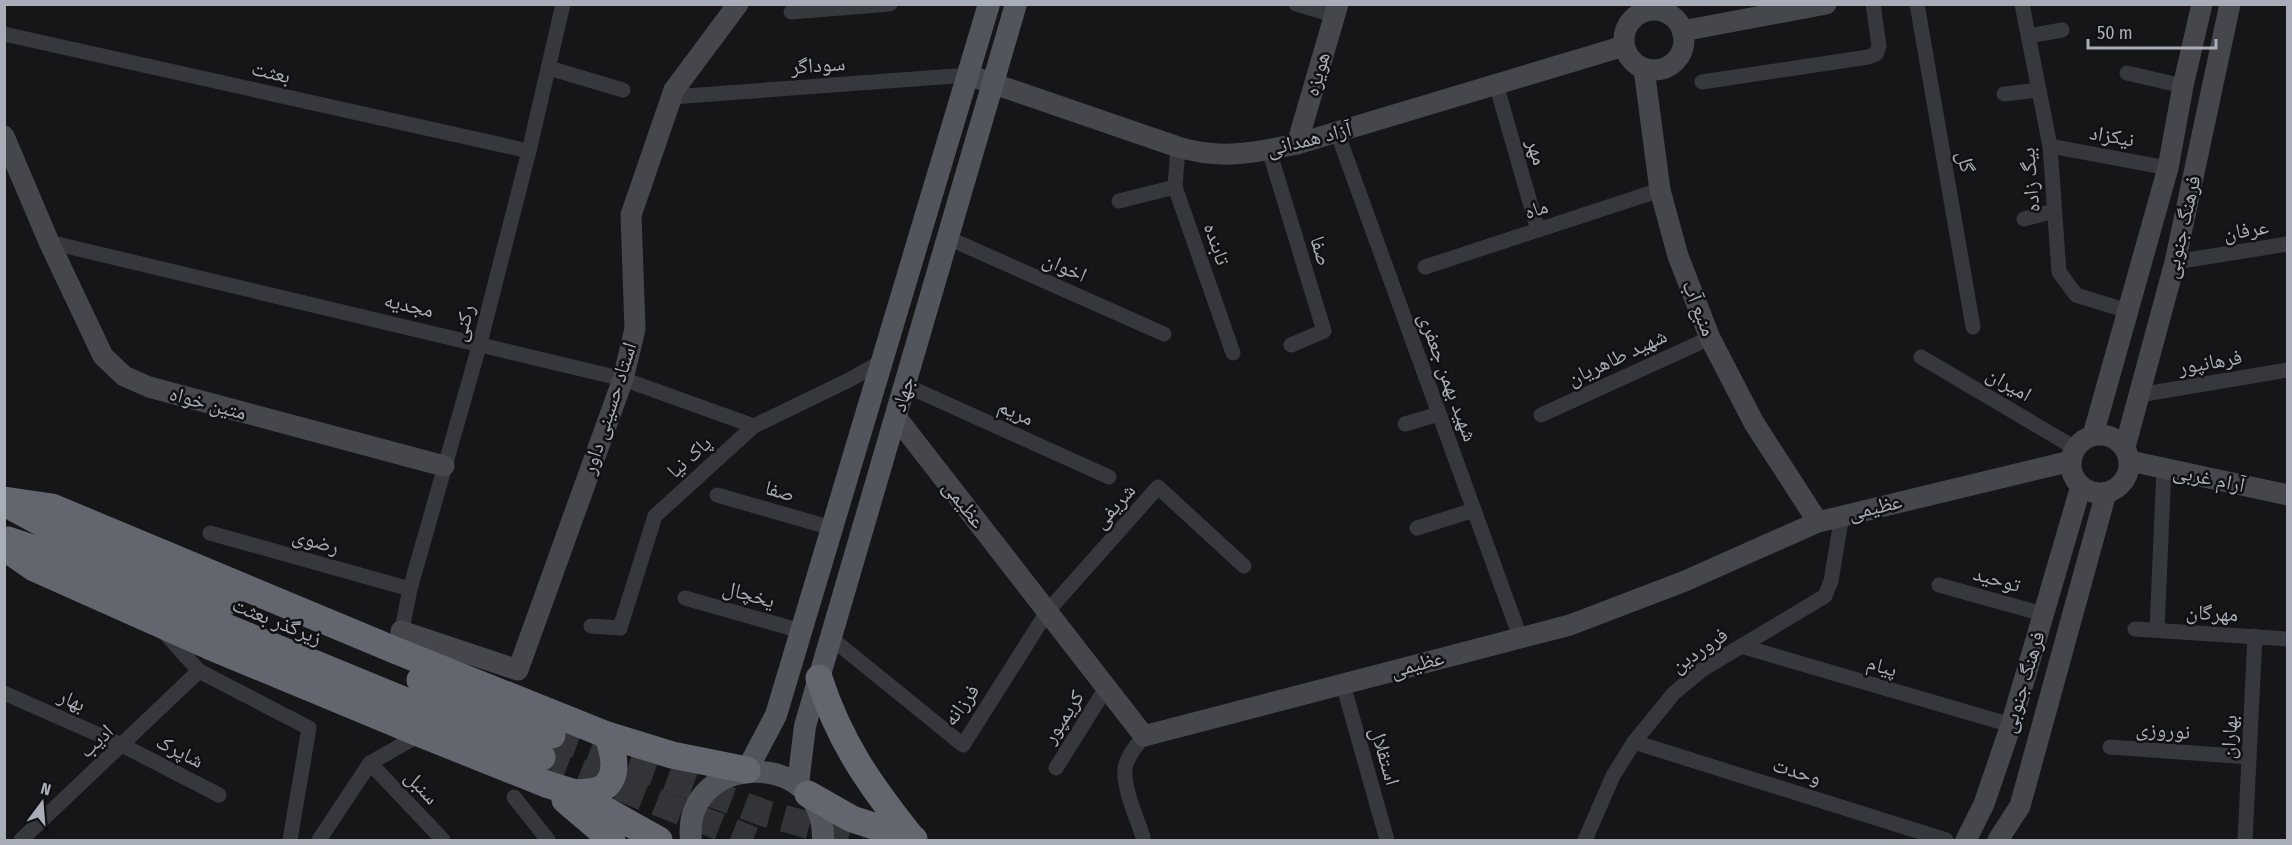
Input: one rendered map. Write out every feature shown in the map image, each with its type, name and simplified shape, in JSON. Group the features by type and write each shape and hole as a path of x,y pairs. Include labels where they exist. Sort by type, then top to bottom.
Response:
{"highway":[{"path":"4,501 52,507 399,641 607,735 672,755 747,771"},
{"name":"زیرگذر بعثت","path":"4,501 51,528 547,746 4,538"},
{"path":"4,547 34,568 156,623 421,734 546,784 575,793 659,840"},
{"path":"819,678 830,712 854,759 873,789 917,840"},
{"path":"575,793 602,789 611,779 615,763 607,735"},
{"path":"546,784 610,840"},
{"path":"803,789 852,819 917,840"}],"main road":[{"name":"جهاد","path":"747,771 776,715 988,4"},
{"name":"جهاد","path":"803,789 805,726 1016,4"},
{"path":"691,840 692,822 704,796 713,786 729,776 747,771 765,771 783,775 803,789 821,819 823,840"}],"street":[{"path":"791,12 890,4"},
{"path":"1296,4 1336,10"},
{"path":"1682,31 1826,4"},
{"path":"1702,82 1876,54 1879,46 1873,4"},
{"name":"گل","path":"1917,4 1973,327"},
{"name":"بیگ زاده","path":"2022,4 2050,146 2059,272 2076,295 2128,311"},
{"name":"فرهنگ جنوبی","path":"2092,435 2168,168 2183,86 2202,4"},
{"name":"فرهنگ جنوبی","path":"2128,454 2139,395 2175,262 2230,4"},
{"name":"رکنی","path":"399,641 410,589 480,343 529,151 561,5"},
{"name":"استاد حسینی داور","path":"399,641 519,670 623,379 635,329 631,214 674,90 738,5"},
{"path":"1662,8 1678,22 1682,31 1682,50 1671,65 1653,70 1644,69 1631,60 1624,46 1627,26 1642,12 1662,8"},
{"name":"هویزه","path":"1297,144 1336,10"},
{"path":"2029,36 2062,30"},
{"name":"بعثت","path":"4,34 529,151"},
{"name":"آزاد همدانی","path":"968,75 1200,154 1220,155 1269,150 1297,144 1624,46"},
{"path":"549,68 623,90"},
{"name":"منبع آب","path":"1644,69 1660,190 1678,256 1710,338 1754,423 1818,522"},
{"path":"2127,73 2183,86"},
{"name":"سوداگر","path":"672,97 968,75"},
{"name":"مهر","path":"1496,84 1538,230"},
{"path":"2004,94 2039,90"},
{"name":"شهید بهمن جعفری","path":"1337,132 1520,637"},
{"name":"متین خواه","path":"4,136 49,242 103,356 124,376 149,387 444,466"},
{"name":"نیکزاد","path":"2050,146 2168,168"},
{"name":"تابنده","path":"1178,147 1175,187 1233,353"},
{"name":"صفا","path":"1269,150 1324,331 1292,345"},
{"path":"1119,201 1175,187"},
{"name":"ماه","path":"1425,267 1660,190"},
{"path":"2024,219 2054,211"},
{"name":"اخوان","path":"948,238 1164,334"},
{"name":"مجدیه","path":"49,242 480,343 623,379 754,426"},
{"name":"عرفان","path":"2175,262 2288,244"},
{"name":"شهید طاهریان","path":"1541,415 1710,338"},
{"name":"امیران","path":"1921,357 2073,454"},
{"name":"پاک نیا","path":"591,626 620,628 655,516 754,426 849,381 881,362"},
{"name":"فرهانپور","path":"2139,395 2288,370"},
{"name":"مریم","path":"905,385 1109,477"},
{"path":"1405,423 1439,414"},
{"name":"عظیمی","path":"896,417 1144,736 1570,625 1685,581 1818,522 2073,454"},
{"path":"2092,435 2111,436 2128,454 2129,472 2124,482 2116,489 2106,493 2097,493 2081,486 2072,471 2073,454 2080,442 2092,435"},
{"name":"آرام غربی","path":"2128,454 2164,468 2288,495"},
{"path":"2157,630 2164,468"},
{"name":"فرهنگ جنوبی","path":"1966,840 1984,804 2011,725 2081,486"},
{"name":"شریفی","path":"1047,612 1158,487 1244,566"},
{"name":"فرهنگ جنوبی","path":"1998,840 2020,806 2106,493"},
{"name":"صفا","path":"717,495 832,528"},
{"path":"1417,528 1474,510"},
{"name":"فروردین","path":"1585,840 1613,776 1634,742 1674,693 1703,669 1825,596 1831,581 1842,515"},
{"name":"رضوی","path":"210,533 410,589"},
{"name":"توحید","path":"1939,585 2043,614"},
{"name":"یخچال","path":"685,598 801,631"},
{"name":"فرزانه","path":"831,638 963,745 1047,612"},
{"path":"156,623 199,671 309,728 290,840"},
{"name":"مهرگان","path":"2135,629 2288,639"},
{"name":"بهاران","path":"2245,840 2255,636"},
{"name":"پیام","path":"1741,646 2011,725"},
{"name":"ادیب","path":"30,838 199,671"},
{"name":"استقلال","path":"1343,684 1387,840"},
{"name":"کریمپور","path":"1056,768 1106,688"},
{"name":"بهار","path":"4,693 122,745"},
{"path":"319,840 370,763 421,734"},
{"path":"1143,837 1128,792 1125,768 1133,750 1144,736"},
{"name":"وحدت","path":"1634,742 1946,840"},
{"name":"شاپرک","path":"122,745 219,795"},
{"name":"نوروزی","path":"2110,747 2249,757"},
{"name":"سنبل","path":"370,763 443,840"},
{"path":"514,797 548,840"}],"tunnel":[{"path":"552,735 764,813 863,840"},
{"path":"542,757 753,840"}]}
